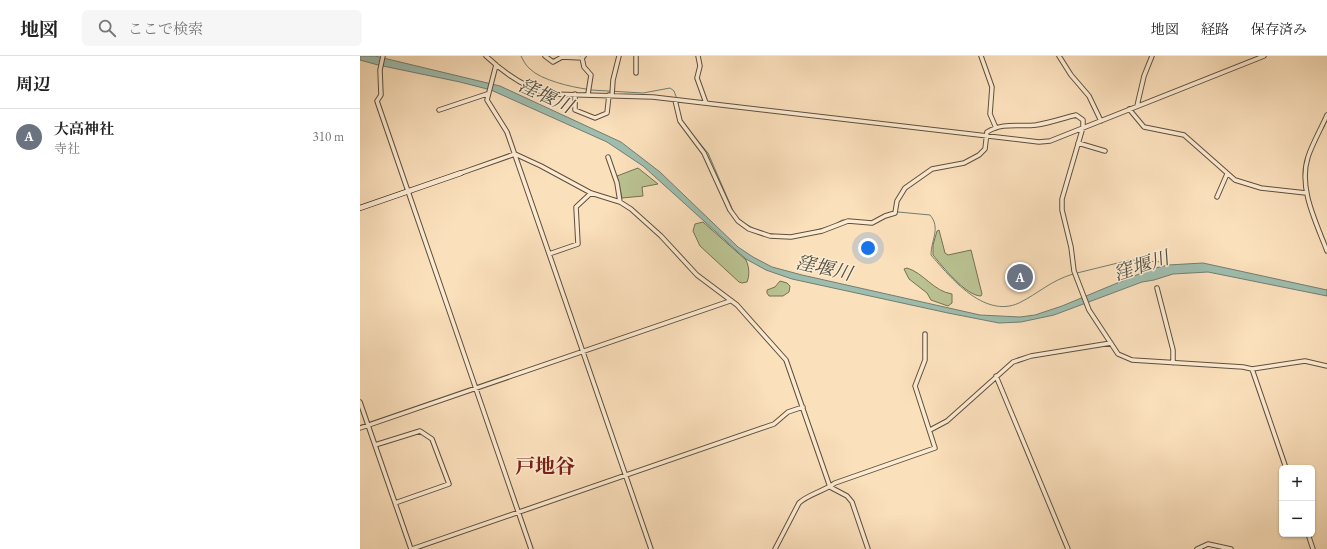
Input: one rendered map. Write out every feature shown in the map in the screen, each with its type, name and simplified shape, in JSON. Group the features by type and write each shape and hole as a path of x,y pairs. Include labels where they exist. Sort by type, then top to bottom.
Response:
{"street":[{"path":"383,56 380,70 381,95 377,101 530,549"},
{"path":"486,56 515,79 539,92 549,94 611,94 677,100 1039,142 1050,140 1083,128 1264,56"},
{"path":"545,56 553,62 562,57 583,57 584,67 591,75 588,94"},
{"path":"575,94 575,110 595,118 607,112 618,56"},
{"path":"636,56 636,73"},
{"path":"698,56 700,66 698,78 706,103"},
{"path":"981,56 992,87 990,114 996,128"},
{"path":"1065,56 1059,57 1071,75 1089,96 1101,121"},
{"path":"1137,106 1144,76 1152,56"},
{"path":"496,65 487,94 487,100 502,122 515,154 651,549"},
{"path":"439,110 487,94"},
{"path":"677,100 680,121 704,153 734,216 749,229 777,237 791,238 807,235 848,221 872,223 885,216 893,214 905,188 932,169 964,163 979,155 985,149 985,136 987,132 996,128 1003,125 1036,125 1076,115 1084,120 1083,128 1063,198 1062,210 1071,247 1074,271 1088,307 1118,354 1132,360 1243,367 1252,369 1305,362 1327,366"},
{"path":"1129,109 1144,126 1184,135 1235,180 1261,188 1306,193"},
{"path":"1327,115 1308,157 1305,174 1306,193 1327,251"},
{"path":"1078,143 1105,151"},
{"path":"360,208 515,154 591,193 620,202 645,221 696,275 737,305 786,360 830,487 847,496 852,502 868,549"},
{"path":"608,157 617,183 620,202"},
{"path":"1217,197 1227,174"},
{"path":"549,254 578,244 576,207 591,193"},
{"path":"1157,288 1173,350 1173,363"},
{"path":"360,428 730,301"},
{"path":"776,549 803,498 882,466 935,448 915,386 925,360 925,334"},
{"path":"930,430 947,421 1013,362 1021,359 1111,343"},
{"path":"1252,369 1285,465"},
{"path":"996,376 1068,549"},
{"path":"360,402 412,549 774,424 788,412 803,407"},
{"path":"375,445 420,431 432,439 449,484 395,502"},
{"path":"1309,537 1313,549"},
{"path":"1197,549 1208,544 1231,549"}],"green space":[{"path":"638,168 658,184 642,187 643,196 622,198 617,176"},
{"path":"703,222 746,260 749,271 747,282 739,282 700,246 693,231 695,224"},
{"path":"939,230 945,253 948,255 971,250 982,294 981,296 975,295 962,286 948,273 933,255 933,245 937,231"},
{"path":"907,268 913,270 939,289 952,294 952,303 948,306 931,300 927,293 909,279 904,269"},
{"path":"780,281 787,283 790,286 789,292 783,296 769,296 767,290 775,287"}],"shaded area":[{"path":"360,56 375,56 500,86 621,142 660,172 738,247 772,267 802,275 980,315 1020,317 1035,315 1062,306 1151,269 1168,265 1203,263 1327,290 1327,296 1208,272 1173,274 1142,282 1054,315 1021,322 999,323 792,279 766,270 746,259 643,166 607,142 491,90 378,65 360,60"}],"waterway":[{"name":"窪堰川","path":"521,56 529,68 535,73 549,80 586,89"},
{"path":"591,90 643,93 670,88 674,91 677,99"},
{"path":"687,128 708,153 734,213"},
{"path":"879,217 893,212"},
{"path":"898,212 930,215 935,225 931,255 958,284 981,301 993,305 1006,306 1019,303 1051,284 1073,274"},
{"path":"736,216 744,223 754,228 765,233 776,235"},
{"path":"832,226 842,220 856,220"},
{"path":"813,231 827,227"},
{"name":"窪堰川","path":"1077,273 1130,260 1161,262"}],"place":[{"name":"大高神社","path":"1020,277"}],"district":[{"name":"戸地谷","path":"545,466"}]}
